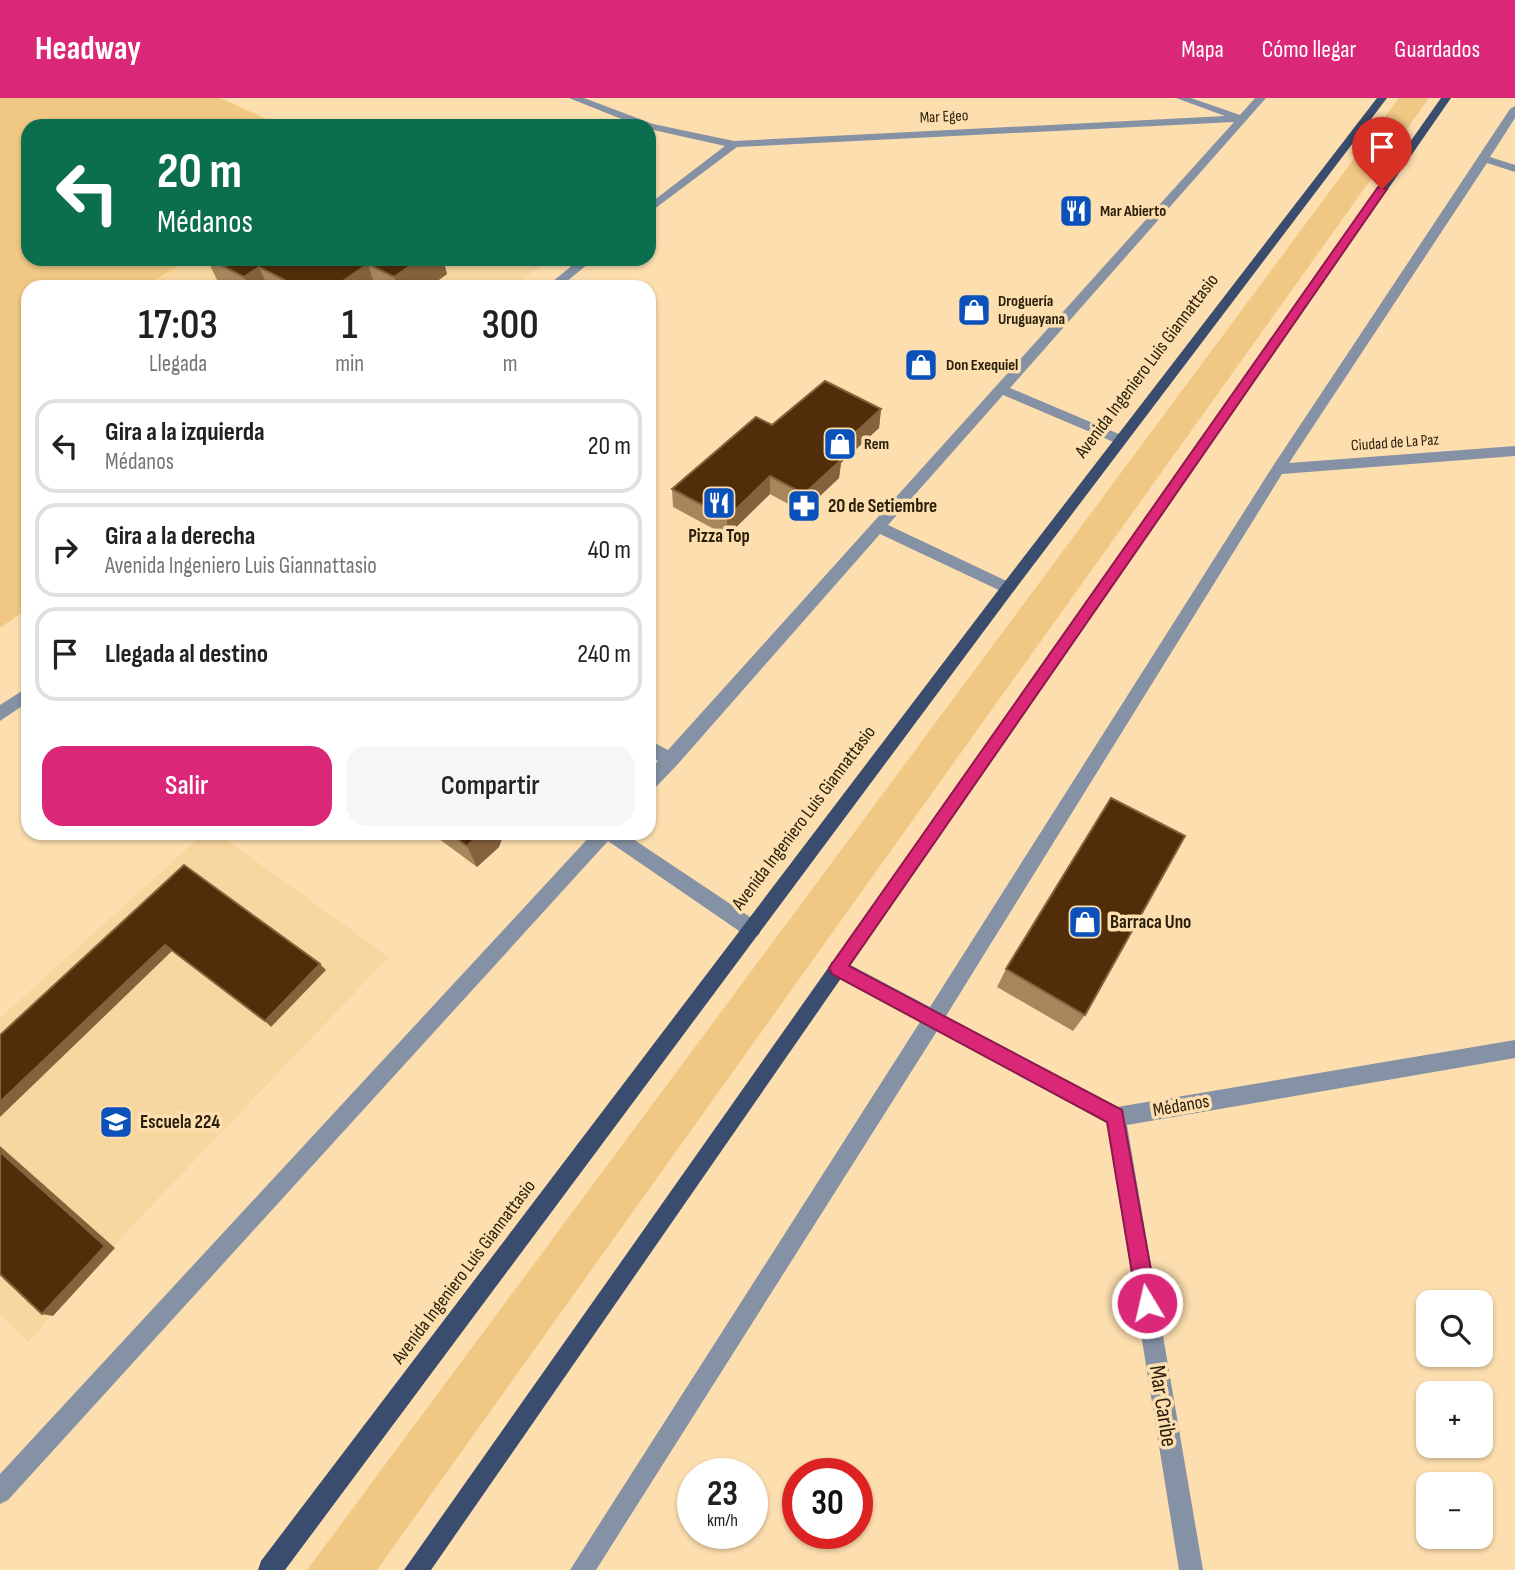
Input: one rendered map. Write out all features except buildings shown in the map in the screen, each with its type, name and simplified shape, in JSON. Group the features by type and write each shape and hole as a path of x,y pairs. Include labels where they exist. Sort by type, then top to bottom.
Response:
{"main road":[{"name":"Avenida Ingeniero Luis Giannattasio","path":"270,1570 1008,589 1382,98"},
{"path":"416,1570 1446,98"}],"street":[{"name":"Mar Egeo","path":"574,98 630,119"},
{"path":"1181,98 1243,118"},
{"path":"656,776 1261,98"},
{"path":"582,1570 933,1020 1278,469 1515,109"},
{"name":"Mar Egeo","path":"656,128 734,144 1243,118"},
{"path":"656,205 734,144"},
{"path":"1484,159 1515,169"},
{"path":"561,280 579,266"},
{"path":"1001,389 1121,440"},
{"name":"Ciudad de La Paz","path":"1278,469 1515,451"},
{"path":"878,527 1008,589"},
{"path":"0,714 21,698"},
{"path":"656,751 671,760"},
{"path":"0,1492 598,840"},
{"path":"620,840 752,929"},
{"path":"838,968 1116,1117"},
{"name":"Médanos","path":"1116,1117 1515,1049"},
{"name":"Mar Caribe","path":"1116,1117 1191,1570"}],"shaded area":[{"path":"0,98 220,98 266,119 21,119 21,266 178,266 155,280 21,280 21,613 0,628"},
{"path":"1399,98 1429,98 377,1570 307,1570"},
{"path":"178,266 540,266 522,280 155,280"},
{"name":"Escuela 224","path":"196,840 227,840 389,957 133,1225 28,1342 0,1314 0,1018"}],"place":[{"name":"Mar Abierto","path":"1076,211"},
{"name":"Droguería Uruguayana","path":"974,310"},
{"name":"Don Exequiel","path":"921,365"},
{"name":"Rem","path":"840,444"},
{"name":"Pizza Top","path":"719,503"},
{"name":"20 de Setiembre","path":"804,506"},
{"name":"Barraca Uno","path":"1085,922"},
{"name":"Escuela 224","path":"116,1122"}],"route":[{"path":"1147,1303 1116,1117 838,968 1382,189"}]}
